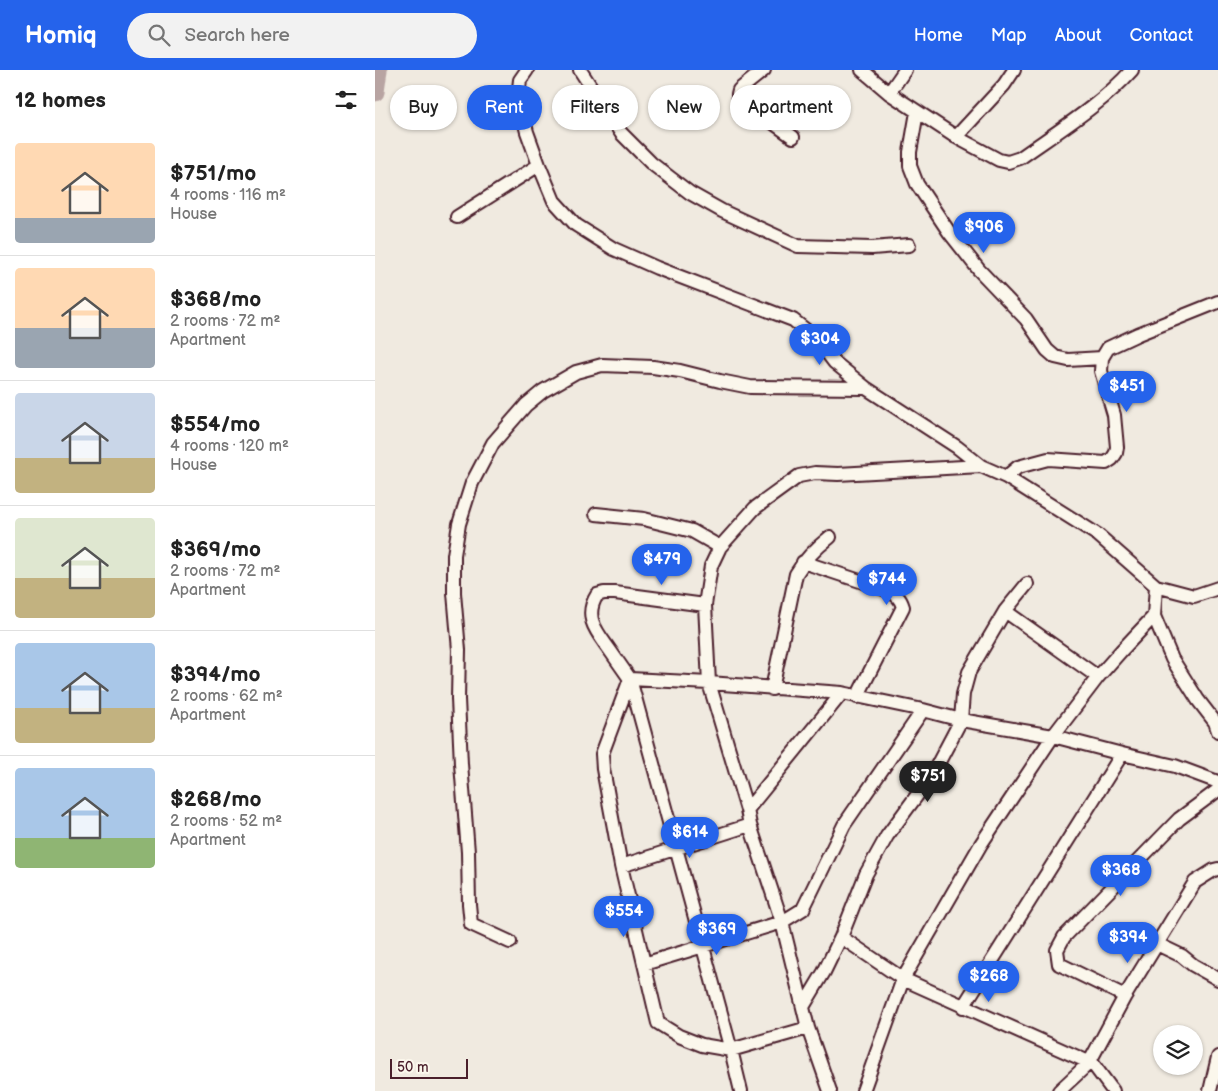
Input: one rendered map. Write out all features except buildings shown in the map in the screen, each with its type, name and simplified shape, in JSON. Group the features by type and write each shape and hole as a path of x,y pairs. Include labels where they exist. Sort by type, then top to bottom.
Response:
{"street":[{"path":"525,70 520,80 518,97 527,132 554,201 576,225 614,248 657,268 793,320 817,338 834,362 866,388 957,447 981,466 1006,476 1098,534 1157,586 1194,596 1218,588"},
{"path":"580,70 621,133 651,163 690,193 722,211 798,246 872,248 909,245"},
{"path":"764,70 739,90 739,98 793,136"},
{"path":"862,70 889,93 956,137 999,160 1008,162 1021,158 1113,90 1132,70"},
{"path":"889,93 905,70"},
{"path":"956,137 1004,85 1014,70"},
{"path":"917,112 910,152 910,166 917,184 949,232 979,270 1026,319 1051,354 1067,360 1102,358"},
{"path":"457,217 539,165"},
{"path":"1006,476 1018,466 1048,459 1106,463 1112,459 1117,447 1113,415 1101,371 1102,358 1108,348 1218,302"},
{"path":"510,942 471,924 458,699 459,650 453,593 454,555 459,524 472,483 493,443 526,405 543,391 576,372 602,365 653,367 750,387 866,388"},
{"path":"830,1091 807,1028 782,922 750,826 747,810 709,683 705,605 711,566 720,547 755,508 799,476 815,473 838,474 981,466"},
{"path":"596,514 644,519 692,531 720,547"},
{"path":"773,689 796,574 803,562 830,537"},
{"path":"803,562 887,590 900,599 903,607 857,697"},
{"path":"803,1007 824,972 841,937 866,874 883,844 932,775 961,720 963,694 969,672 1005,611 1027,584"},
{"path":"1157,586 1154,616 1172,659 1198,700 1215,722 1218,731"},
{"path":"705,605 604,593 597,595 592,603 591,616 595,631 630,679 741,1091"},
{"path":"1005,611 1098,677"},
{"path":"863,1091 903,979 981,844 1053,736 1098,677 1154,616"},
{"path":"630,679 842,693 961,720 1053,736 1175,766 1218,782"},
{"path":"630,679 602,754 603,769 621,866 658,1023 679,1036 702,1045 731,1050 807,1028"},
{"path":"747,810 842,693"},
{"path":"644,964 782,922 803,909 844,825 923,710"},
{"path":"963,1007 1122,754"},
{"path":"1125,996 1059,964 1057,950 1064,937 1179,819 1218,790"},
{"path":"621,866 750,826"},
{"path":"1059,1091 1089,1062 1125,996 1195,882 1218,869"},
{"path":"841,937 903,979 1093,1064 1113,1091"},
{"path":"1157,944 1182,956 1193,965 1218,979"},
{"path":"1209,1091 1218,1057"}],"waterway":[{"path":"375,92 378,70"}]}
